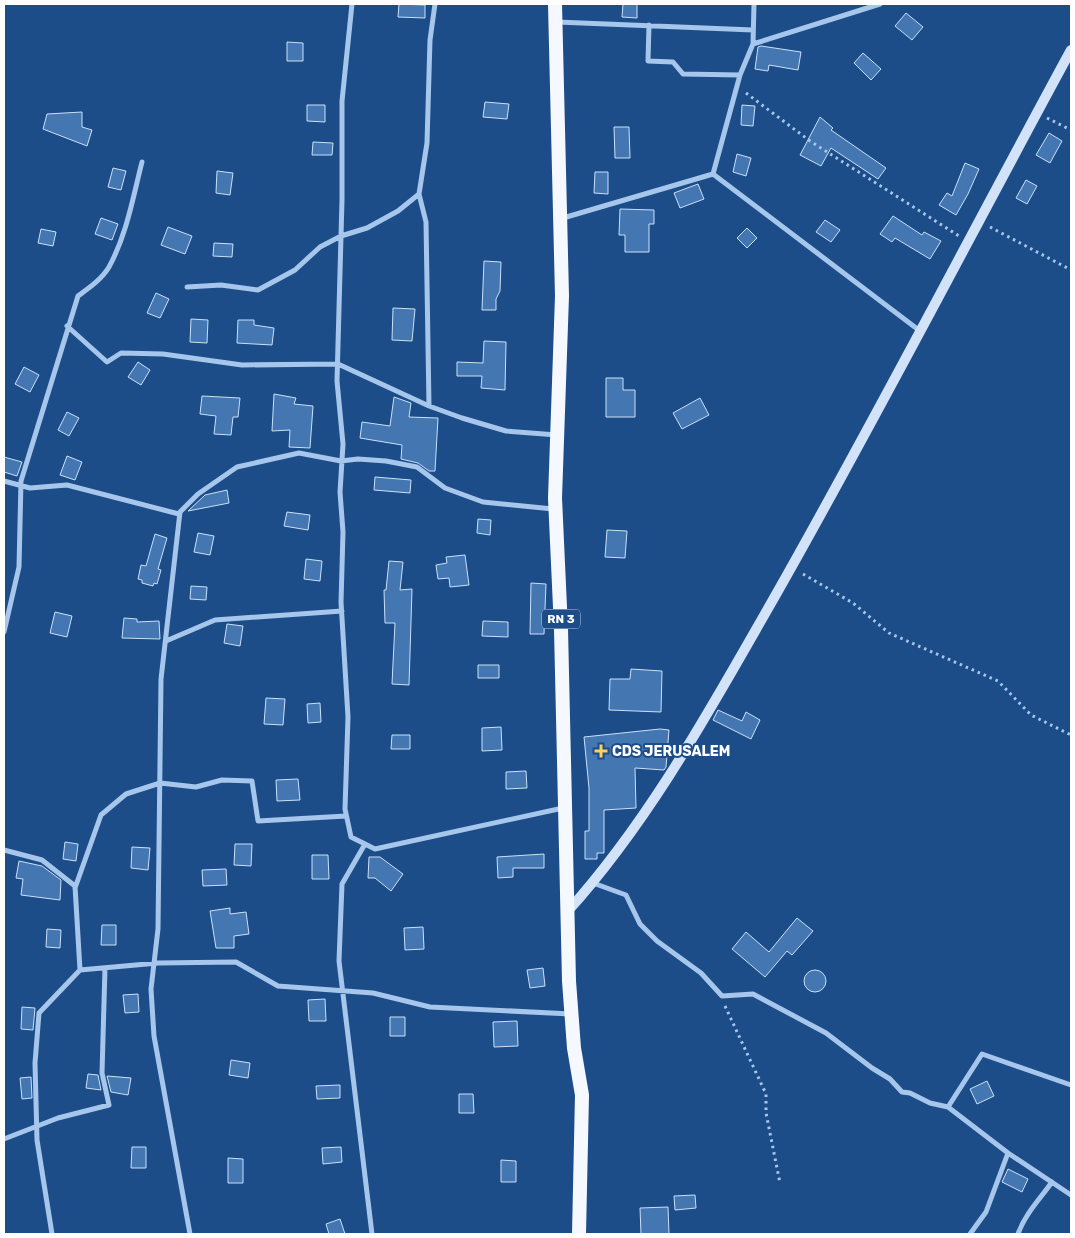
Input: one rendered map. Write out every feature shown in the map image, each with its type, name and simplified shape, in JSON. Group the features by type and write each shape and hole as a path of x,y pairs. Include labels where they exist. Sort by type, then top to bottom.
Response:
{"highway":[{"name":"RN 3","path":"556,4 562,296 556,509 571,1014 574,1048 582,1095 579,1234"}],"main road":[{"path":"567,912 593,883 642,817 710,710 791,567 1071,50"}],"street":[{"path":"352,4 342,101 337,381 343,444 341,461 342,611 348,717 346,816 351,837 375,849 566,808"},
{"path":"429,406 426,222 419,194 427,143 430,40 435,4"},
{"path":"713,174 740,75 753,44 754,4"},
{"path":"753,44 880,4"},
{"path":"556,22 754,30"},
{"path":"649,25 648,61 673,62 683,74 740,75"},
{"path":"4,632 19,567 21,486 67,326 78,296 96,282 108,267 127,223 142,162"},
{"path":"559,219 713,174"},
{"path":"713,174 920,331"},
{"path":"187,287 221,285 258,290 295,270 320,246 341,236 367,228 398,211 419,194"},
{"path":"67,326 108,362 121,354 163,354 242,365 338,364 429,406 506,430 558,435"},
{"path":"190,1234 154,1036 151,989 158,929 161,679 179,514 198,494 237,467 299,453 341,461 358,459 386,461 417,468 445,488 483,502 556,509"},
{"path":"4,481 30,488 67,485 179,514"},
{"path":"166,641 215,620 342,611"},
{"path":"80,970 75,888 101,815 126,794 160,783 196,787 222,780 252,781 258,821 346,816"},
{"path":"365,844 342,884 339,961 372,1234"},
{"path":"4,850 42,860 75,888"},
{"path":"593,883 626,895 640,924 657,941 701,973 722,996 753,994 826,1034 890,1079 902,1092 910,1093 930,1103 948,1107 1008,1153 1071,1195"},
{"path":"52,1234 37,1126 35,1063 39,1012 80,970 154,963 236,962 278,986 373,993 430,1007 571,1014"},
{"path":"4,1139 58,1118 109,1105 102,1073 105,968"},
{"path":"948,1107 982,1054 1071,1085"},
{"path":"970,1234 986,1212 1008,1153"},
{"path":"1018,1234 1028,1212 1036,1205 1052,1182"}],"path":[{"path":"737,86 810,141 968,242"},
{"path":"1037,113 1071,130"},
{"path":"979,221 1071,270"},
{"path":"791,567 854,603 889,633 998,681 1031,715 1071,735"},
{"path":"722,996 728,1016 744,1044 749,1061 766,1094 766,1113 780,1183"}],"building":[{"path":"399,4 425,5 425,18 398,17"},
{"path":"623,4 637,4 637,18 622,17"},
{"path":"906,13 923,27 912,40 895,26"},
{"path":"287,42 303,43 303,61 287,61"},
{"path":"758,47 801,52 798,70 769,65 768,71 755,69"},
{"path":"863,53 881,69 871,80 854,63"},
{"path":"485,102 509,104 507,119 483,117"},
{"path":"307,105 325,105 325,122 307,121"},
{"path":"742,105 755,106 753,126 741,125"},
{"path":"82,112 82,127 92,130 87,146 43,129 47,114"},
{"path":"820,117 833,128 831,130 886,168 878,179 831,148 821,166 800,155"},
{"path":"614,127 629,127 630,158 615,158"},
{"path":"1049,133 1062,141 1050,163 1036,155"},
{"path":"313,142 333,143 332,155 312,155"},
{"path":"737,154 751,158 746,176 733,172"},
{"path":"965,163 979,169 956,215 939,205 947,193 952,196"},
{"path":"113,168 126,171 121,190 108,187"},
{"path":"217,171 233,173 230,195 216,193"},
{"path":"595,172 608,172 608,194 594,193"},
{"path":"1026,180 1037,186 1027,204 1016,198"},
{"path":"698,184 704,199 680,208 674,193"},
{"path":"620,209 654,210 654,224 649,224 649,252 625,252 625,235 619,235"},
{"path":"893,216 922,235 924,232 941,241 930,259 895,238 892,242 880,234"},
{"path":"101,218 118,224 112,240 95,234"},
{"path":"825,220 840,230 831,242 816,232"},
{"path":"168,227 192,236 185,254 161,245"},
{"path":"747,228 757,238 747,248 737,238"},
{"path":"41,229 56,232 53,246 38,243"},
{"path":"214,243 233,244 232,257 213,256"},
{"path":"484,261 501,262 500,291 496,299 496,310 482,310"},
{"path":"156,293 169,299 160,318 147,313"},
{"path":"393,308 415,309 412,341 392,340"},
{"path":"191,319 208,320 207,343 190,342"},
{"path":"238,320 254,320 254,325 274,328 272,345 237,343"},
{"path":"484,341 506,342 505,390 481,388 482,376 457,376 457,362 483,363"},
{"path":"138,362 150,370 141,385 128,377"},
{"path":"24,367 39,375 30,392 15,384"},
{"path":"606,378 623,378 623,390 635,390 635,417 606,417"},
{"path":"274,394 296,398 294,404 313,406 310,448 289,447 290,430 272,431"},
{"path":"202,396 240,398 238,417 233,417 231,435 214,434 216,416 200,414"},
{"path":"394,397 411,403 409,417 438,418 435,471 429,471 418,463 401,459 402,445 360,438 362,422 390,426"},
{"path":"700,398 709,415 682,429 673,413"},
{"path":"67,412 79,418 69,436 58,430"},
{"path":"67,456 82,462 75,480 60,475"},
{"path":"4,457 22,462 17,476 4,472"},
{"path":"375,477 411,480 410,493 374,490"},
{"path":"227,490 229,503 188,511 205,495"},
{"path":"287,512 310,515 308,530 284,526"},
{"path":"478,519 491,520 490,535 477,533"},
{"path":"607,530 627,531 625,558 605,557"},
{"path":"198,533 214,536 210,555 194,552"},
{"path":"155,534 167,538 158,569 161,570 157,584 154,583 153,586 142,583 142,580 138,579 141,565 146,566"},
{"path":"465,555 469,585 450,587 449,578 438,579 436,565 447,563 446,557"},
{"path":"306,559 322,561 320,581 304,579"},
{"path":"389,561 403,562 400,590 412,589 409,685 392,684 395,623 385,623 384,590 386,590"},
{"path":"531,583 546,584 544,634 530,634"},
{"path":"191,586 207,587 206,600 190,599"},
{"path":"55,612 72,616 67,637 50,633"},
{"path":"124,618 137,619 137,622 159,621 160,639 122,638"},
{"path":"483,621 508,622 508,637 482,636"},
{"path":"227,624 243,626 240,646 224,643"},
{"path":"478,665 499,665 499,678 478,678"},
{"path":"631,669 662,671 661,712 609,710 610,679 630,679"},
{"path":"266,698 285,699 283,725 264,724"},
{"path":"320,703 321,722 308,723 307,704"},
{"path":"718,710 742,721 746,712 760,720 751,739 713,720"},
{"path":"501,727 502,750 482,751 482,728"},
{"path":"660,729 669,730 666,767 664,770 635,768 636,808 604,810 604,853 597,853 597,859 585,859 585,831 589,831 589,788 584,737"},
{"path":"392,735 410,735 410,749 391,749"},
{"path":"526,771 527,788 506,789 506,772"},
{"path":"298,779 300,800 277,801 276,780"},
{"path":"65,842 78,844 76,861 63,859"},
{"path":"235,844 252,844 251,866 234,865"},
{"path":"132,847 150,848 148,870 131,868"},
{"path":"544,854 544,868 513,868 513,877 498,878 497,857"},
{"path":"312,855 328,855 329,879 312,879"},
{"path":"369,857 380,857 403,874 391,891 375,878 368,878"},
{"path":"19,861 42,866 61,880 60,900 21,895 23,879 16,878"},
{"path":"226,869 227,885 203,886 202,870"},
{"path":"230,908 230,914 246,912 249,934 234,936 234,948 216,948 210,911"},
{"path":"797,918 813,931 792,955 787,951 765,977 732,949 746,932 769,952"},
{"path":"102,925 116,925 116,945 101,945"},
{"path":"423,927 424,949 405,950 404,928"},
{"path":"47,929 61,930 60,948 46,947"},
{"path":"543,968 545,986 530,988 527,970"},
{"path":"815,970 823,973 826,981 823,989 815,992 807,989 804,981 807,973"},
{"path":"138,994 139,1012 125,1013 123,995"},
{"path":"325,999 326,1021 309,1021 308,1000"},
{"path":"22,1007 35,1008 33,1030 21,1029"},
{"path":"390,1017 405,1017 405,1036 390,1036"},
{"path":"517,1021 518,1046 494,1047 493,1022"},
{"path":"231,1060 250,1063 248,1078 229,1075"},
{"path":"88,1074 98,1075 101,1090 86,1088"},
{"path":"107,1076 131,1078 128,1095 111,1092"},
{"path":"31,1077 32,1098 22,1099 20,1078"},
{"path":"987,1081 994,1096 977,1104 970,1089"},
{"path":"340,1085 340,1098 317,1099 316,1086"},
{"path":"459,1094 473,1094 474,1113 459,1113"},
{"path":"132,1147 146,1147 146,1168 131,1168"},
{"path":"341,1147 342,1162 323,1164 322,1148"},
{"path":"228,1158 243,1159 243,1183 228,1183"},
{"path":"501,1160 516,1161 516,1182 501,1182"},
{"path":"1008,1169 1028,1179 1022,1192 1002,1182"},
{"path":"695,1195 696,1208 675,1210 674,1196"},
{"path":"668,1207 669,1234 641,1234 640,1208"},
{"path":"340,1219 345,1234 329,1234 326,1224"}],"place":[{"name":"CDS JERUSALEM","path":"601,751"}]}
